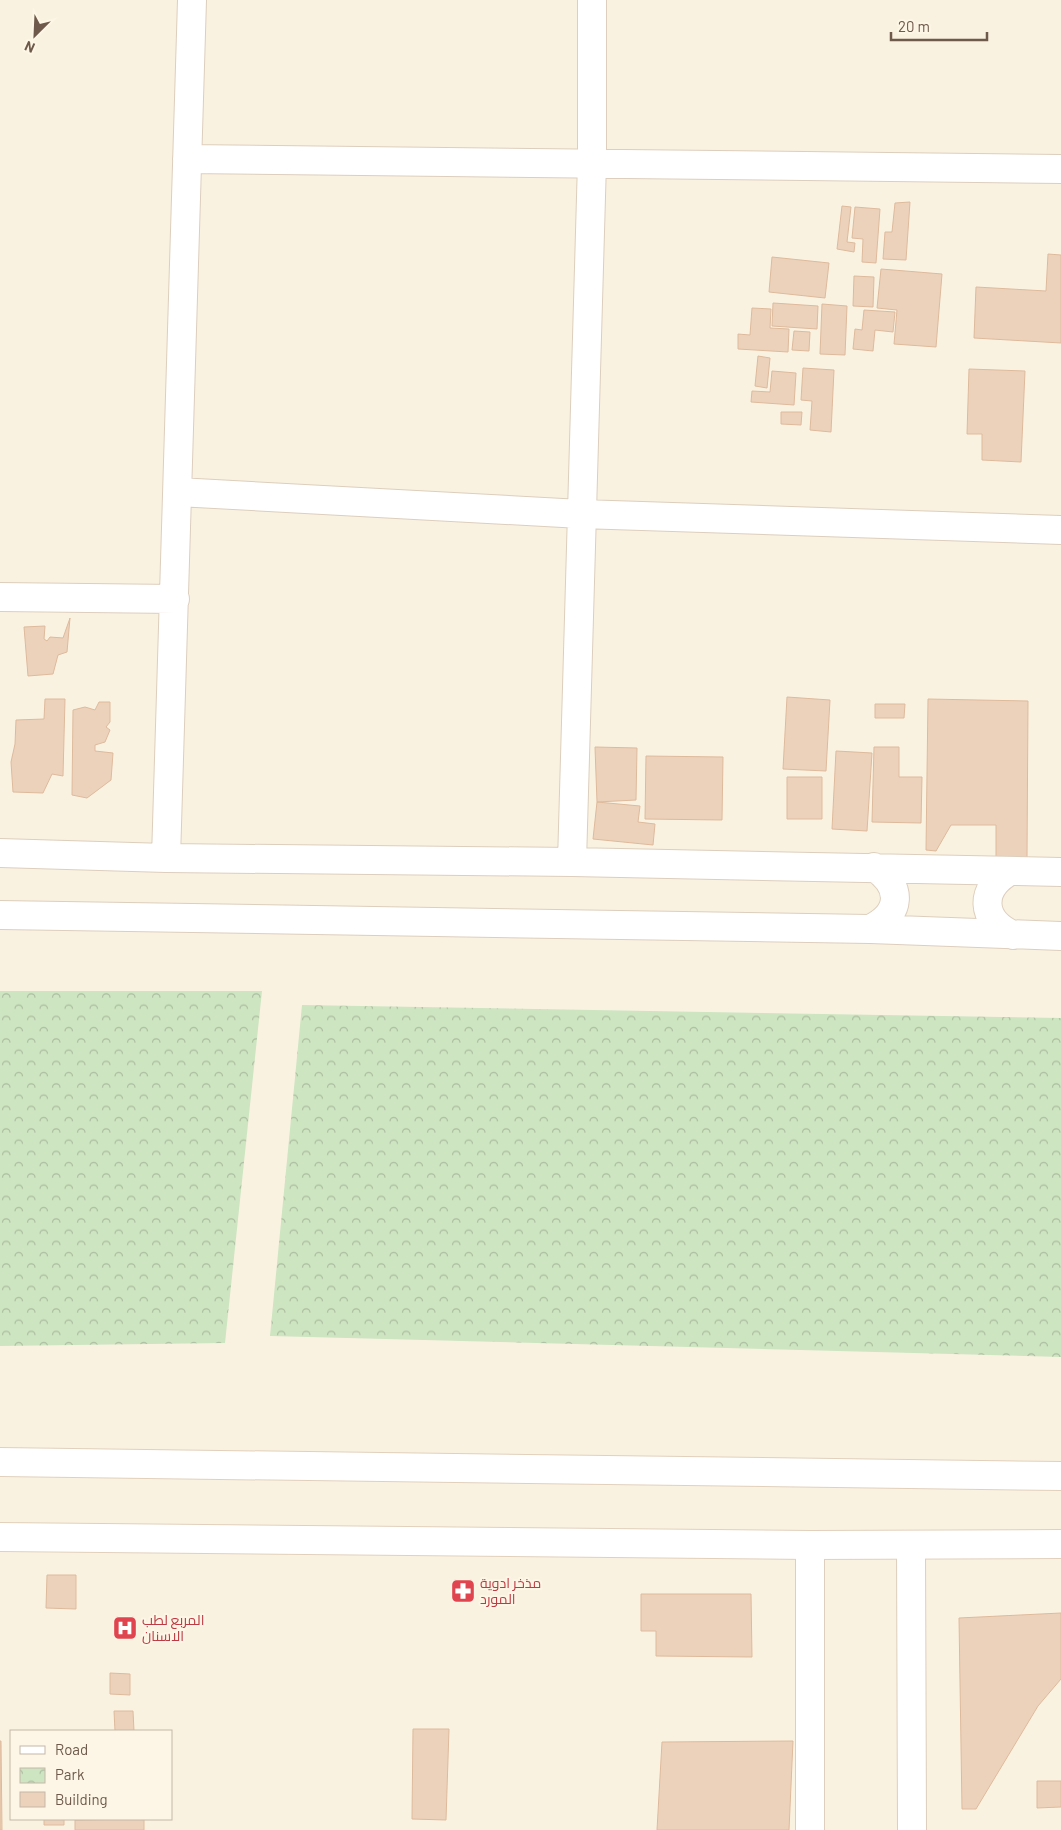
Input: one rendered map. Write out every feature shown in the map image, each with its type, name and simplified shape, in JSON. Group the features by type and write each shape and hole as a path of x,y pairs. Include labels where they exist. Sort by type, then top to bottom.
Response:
{"street":[{"path":"166,858 192,0"},
{"path":"572,862 592,162 592,0"},
{"path":"187,159 592,162 1061,169"},
{"path":"178,492 581,514 1061,530"},
{"path":"0,597 174,599"},
{"path":"0,853 166,858 572,862 1061,872"},
{"path":"870,929 884,922 894,908 895,891 887,876 874,867"},
{"path":"1010,871 998,878 990,890 987,904 991,918 1000,929 1013,935"},
{"path":"0,915 870,929 1061,936"},
{"path":"0,1462 1061,1476"},
{"path":"0,1537 810,1545 1061,1544"},
{"path":"810,1545 810,1830"},
{"path":"911,1545 912,1830"}],"green space":[{"path":"0,991 262,991 225,1343 0,1346"},
{"path":"302,1005 1061,1018 1061,1357 270,1336"}],"building":[{"path":"910,202 906,260 883,259 885,232 892,232 895,203"},
{"path":"842,206 851,207 847,242 855,243 854,252 837,249"},
{"path":"855,207 880,209 876,263 862,262 863,239 852,238"},
{"path":"1048,254 1061,255 1061,343 974,338 976,287 1046,291"},
{"path":"772,257 829,263 825,298 769,292"},
{"path":"881,269 942,274 936,347 894,344 897,310 877,308"},
{"path":"854,276 874,277 873,307 853,306"},
{"path":"773,303 818,306 817,329 772,326"},
{"path":"822,304 847,306 845,355 820,354"},
{"path":"752,308 771,309 770,328 789,329 788,352 738,349 738,334 750,335"},
{"path":"864,310 895,312 893,332 875,330 873,351 853,349 855,329 862,330"},
{"path":"794,331 810,332 809,351 792,350"},
{"path":"758,356 770,358 767,388 755,386"},
{"path":"803,368 834,370 831,432 810,430 812,401 801,400"},
{"path":"969,369 1025,371 1021,462 982,460 982,434 967,434"},
{"path":"772,371 796,373 794,405 751,402 752,391 770,392"},
{"path":"781,412 802,412 801,425 781,424"},
{"path":"70,618 67,652 58,655 53,674 28,676 24,627 45,626 44,639 47,641 50,637 63,638"},
{"path":"787,697 830,700 826,771 783,769"},
{"path":"45,699 65,699 63,776 52,774 43,793 13,792 11,762 15,744 16,720 44,719"},
{"path":"928,699 1028,701 1027,859 996,859 996,825 951,825 936,851 926,850"},
{"path":"99,702 110,702 110,722 106,727 110,730 105,742 95,745 95,751 113,753 111,780 87,798 72,795 73,710 85,707 95,710"},
{"path":"875,704 905,704 904,718 875,718"},
{"path":"595,747 637,748 636,800 597,802"},
{"path":"874,747 899,747 899,777 922,777 921,823 872,822"},
{"path":"836,751 872,753 867,831 832,829"},
{"path":"646,756 723,757 722,820 645,819"},
{"path":"787,777 822,777 822,819 787,819"},
{"path":"597,802 640,806 638,822 655,824 653,845 593,839"},
{"path":"47,1575 76,1575 76,1609 46,1608"},
{"path":"641,1594 751,1594 752,1657 656,1656 656,1631 641,1631"},
{"path":"1061,1613 1061,1679 1038,1706 976,1809 962,1809 959,1618"},
{"path":"110,1673 130,1674 130,1695 110,1694"},
{"path":"114,1711 133,1711 134,1730 115,1730"},
{"path":"413,1729 449,1729 446,1820 412,1819"},
{"path":"1,1741 2,1830 0,1830"},
{"path":"793,1741 789,1830 657,1830 662,1742"},
{"path":"1037,1781 1061,1781 1061,1807 1037,1808"},
{"path":"44,1820 64,1820 64,1825 44,1825"},
{"path":"75,1820 144,1820 144,1830 75,1830"}],"place":[{"name":"مذخر ادوية المورد","path":"463,1591"},
{"name":"المربع لطب الاسنان","path":"125,1628"}]}
